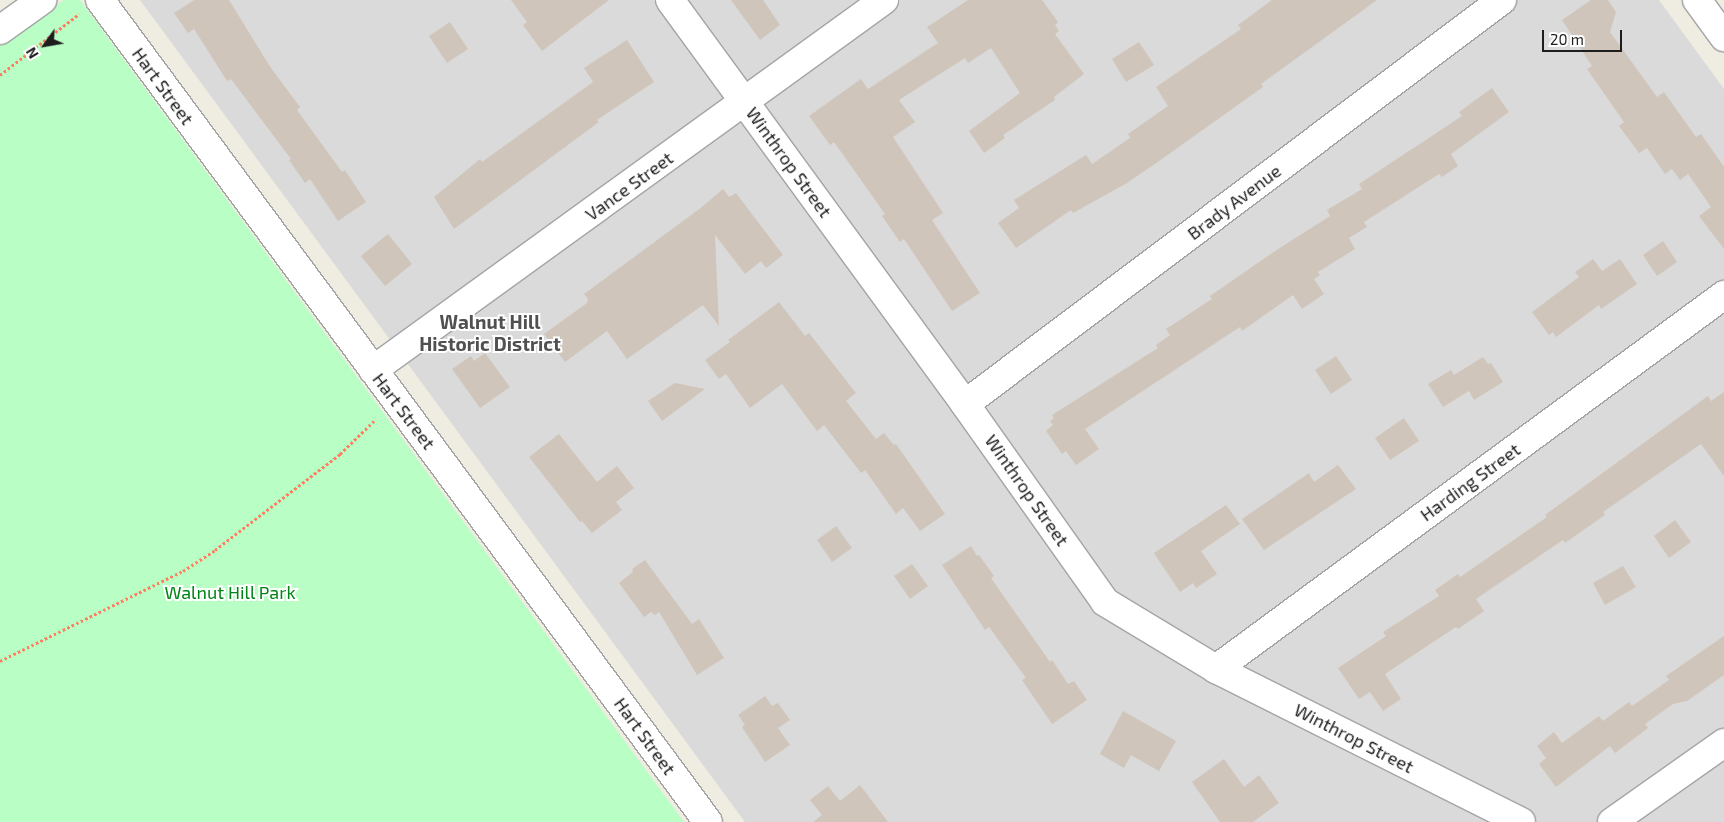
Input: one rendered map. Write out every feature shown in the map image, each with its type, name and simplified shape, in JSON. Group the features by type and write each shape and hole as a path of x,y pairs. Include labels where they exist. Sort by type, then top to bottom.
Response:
{"street":[{"path":"0,30 42,0"},
{"name":"Winthrop Street","path":"670,0 965,404 1105,602 1216,669 1520,822"},
{"name":"Vance Street","path":"373,370 884,0"},
{"name":"Brady Avenue","path":"965,404 1502,0"},
{"path":"1697,0 1724,37"},
{"name":"Hart Street","path":"88,3 398,403 708,822"},
{"name":"Harding Street","path":"1216,669 1724,295"},
{"path":"1612,822 1724,742"}],"path":[{"path":"0,75 80,12 88,3"},
{"path":"0,661 183,571 215,550 299,487 340,454 378,417 398,403"}],"shaded area":[{"path":"140,0 1659,0 1724,89 1724,822 745,822"}],"green space":[{"name":"Walnut Hill Park","path":"64,0 80,0 684,822 0,822 0,40"}],"building":[{"path":"194,0 229,0 271,68 300,107 297,110 342,172 345,170 366,202 338,221 310,179 305,183 289,160 291,159 231,79 227,81 194,29 188,33 174,13"},
{"path":"511,0 609,0 542,51 523,25 527,22"},
{"path":"731,0 763,0 780,25 760,40"},
{"path":"968,0 1042,0 1058,22 1055,25 1059,31 1055,34 1084,74 1054,97 1055,100 1003,135 1005,138 984,153 969,131 1020,93 991,48 968,63 965,58 899,100 915,122 893,137 943,213 932,220 980,293 952,311 904,239 900,242 882,216 885,214 834,142 830,145 809,116 861,79 868,89 938,43 927,27"},
{"path":"1272,0 1377,0 1261,84 1263,87 1162,159 1127,183 1073,213 1071,210 1016,248 998,223 1019,208 1014,200 1086,155 1092,164 1130,138 1128,134 1168,106 1156,87 1241,29 1238,25"},
{"path":"1591,0 1608,0 1616,12 1610,32 1657,97 1664,92 1696,137 1701,134 1724,167 1724,249 1699,216 1711,207 1688,174 1680,180 1672,169 1665,174 1647,148 1639,153 1619,126 1624,122 1587,69 1592,66 1562,20"},
{"path":"450,22 468,49 447,63 429,36"},
{"path":"627,40 654,82 597,120 599,122 454,229 434,197 480,159 482,162 593,82 584,68"},
{"path":"1139,42 1154,65 1126,82 1112,59"},
{"path":"1492,88 1509,112 1451,154 1458,166 1442,177 1439,174 1364,222 1367,227 1349,238 1355,249 1318,272 1320,275 1314,279 1324,294 1302,309 1293,295 1242,331 1240,327 1085,429 1099,449 1076,465 1066,451 1062,454 1046,431 1053,425 1050,421 1054,418 1052,415 1158,348 1156,345 1170,335 1166,329 1212,299 1210,296 1275,251 1330,216 1327,210 1362,189 1359,184 1462,116 1459,112"},
{"path":"723,189 729,197 736,193 783,255 766,268 761,261 745,274 715,235 719,326 703,305 627,359 607,331 565,362 544,334 587,303 588,299 584,294 702,207"},
{"path":"388,234 412,264 385,286 361,256"},
{"path":"1663,241 1677,262 1657,276 1643,255"},
{"path":"1593,259 1602,271 1620,259 1637,284 1601,309 1599,305 1556,337 1553,332 1549,335 1532,312 1579,277 1575,272"},
{"path":"779,302 805,336 809,333 856,393 846,401 876,439 884,433 894,445 896,444 945,514 920,531 903,508 896,514 865,470 861,473 824,425 817,431 782,384 750,408 726,374 719,379 705,360 730,342 728,340"},
{"path":"485,353 510,387 480,408 452,369 471,356 474,361"},
{"path":"1336,356 1352,380 1331,394 1315,370"},
{"path":"1483,357 1488,364 1491,363 1503,382 1474,400 1469,391 1443,407 1428,384 1451,370 1454,375"},
{"path":"675,383 705,389 662,421 648,401"},
{"path":"1724,392 1724,476 1701,444 1603,512 1605,515 1565,543 1563,540 1476,599 1484,611 1458,629 1456,627 1385,674 1401,699 1383,711 1370,692 1359,699 1338,668 1386,636 1383,632 1439,596 1435,590 1458,574 1460,577 1547,517 1545,515 1708,396 1711,401"},
{"path":"1404,418 1419,441 1390,460 1375,438"},
{"path":"559,434 597,482 617,466 634,488 616,502 622,510 592,533 582,521 580,522 529,457"},
{"path":"1338,465 1356,489 1264,550 1242,519 1309,473 1314,482"},
{"path":"1226,505 1240,524 1201,551 1217,574 1196,588 1193,583 1180,592 1154,553"},
{"path":"1675,520 1691,542 1669,558 1654,536"},
{"path":"836,526 852,548 832,562 817,540"},
{"path":"971,546 994,576 991,578 1050,662 1052,660 1068,684 1074,681 1087,700 1052,724 1022,680 1026,678 989,627 985,630 942,565"},
{"path":"645,560 692,624 699,619 724,658 697,675 659,612 655,615 651,612 644,617 619,583 633,572 632,569"},
{"path":"912,564 928,586 910,599 894,576"},
{"path":"1623,566 1636,587 1605,605 1593,583"},
{"path":"1724,636 1724,675 1687,701 1673,704 1645,724 1648,728 1615,753 1610,746 1556,787 1539,764 1546,758 1537,746 1554,732 1562,743 1599,716 1603,721 1629,702 1632,706 1669,680 1666,676"},
{"path":"765,696 772,706 778,703 790,720 778,728 790,745 765,762 742,727 745,725 738,715"},
{"path":"1123,711 1176,741 1159,771 1131,755 1124,768 1100,754"},
{"path":"1224,759 1244,787 1259,775 1279,803 1253,822 1220,822 1192,782"},
{"path":"860,785 888,822 813,822 822,815 810,800 828,786 840,801"}],"district":[{"name":"Walnut Hill Historic District","path":"490,333"}]}
